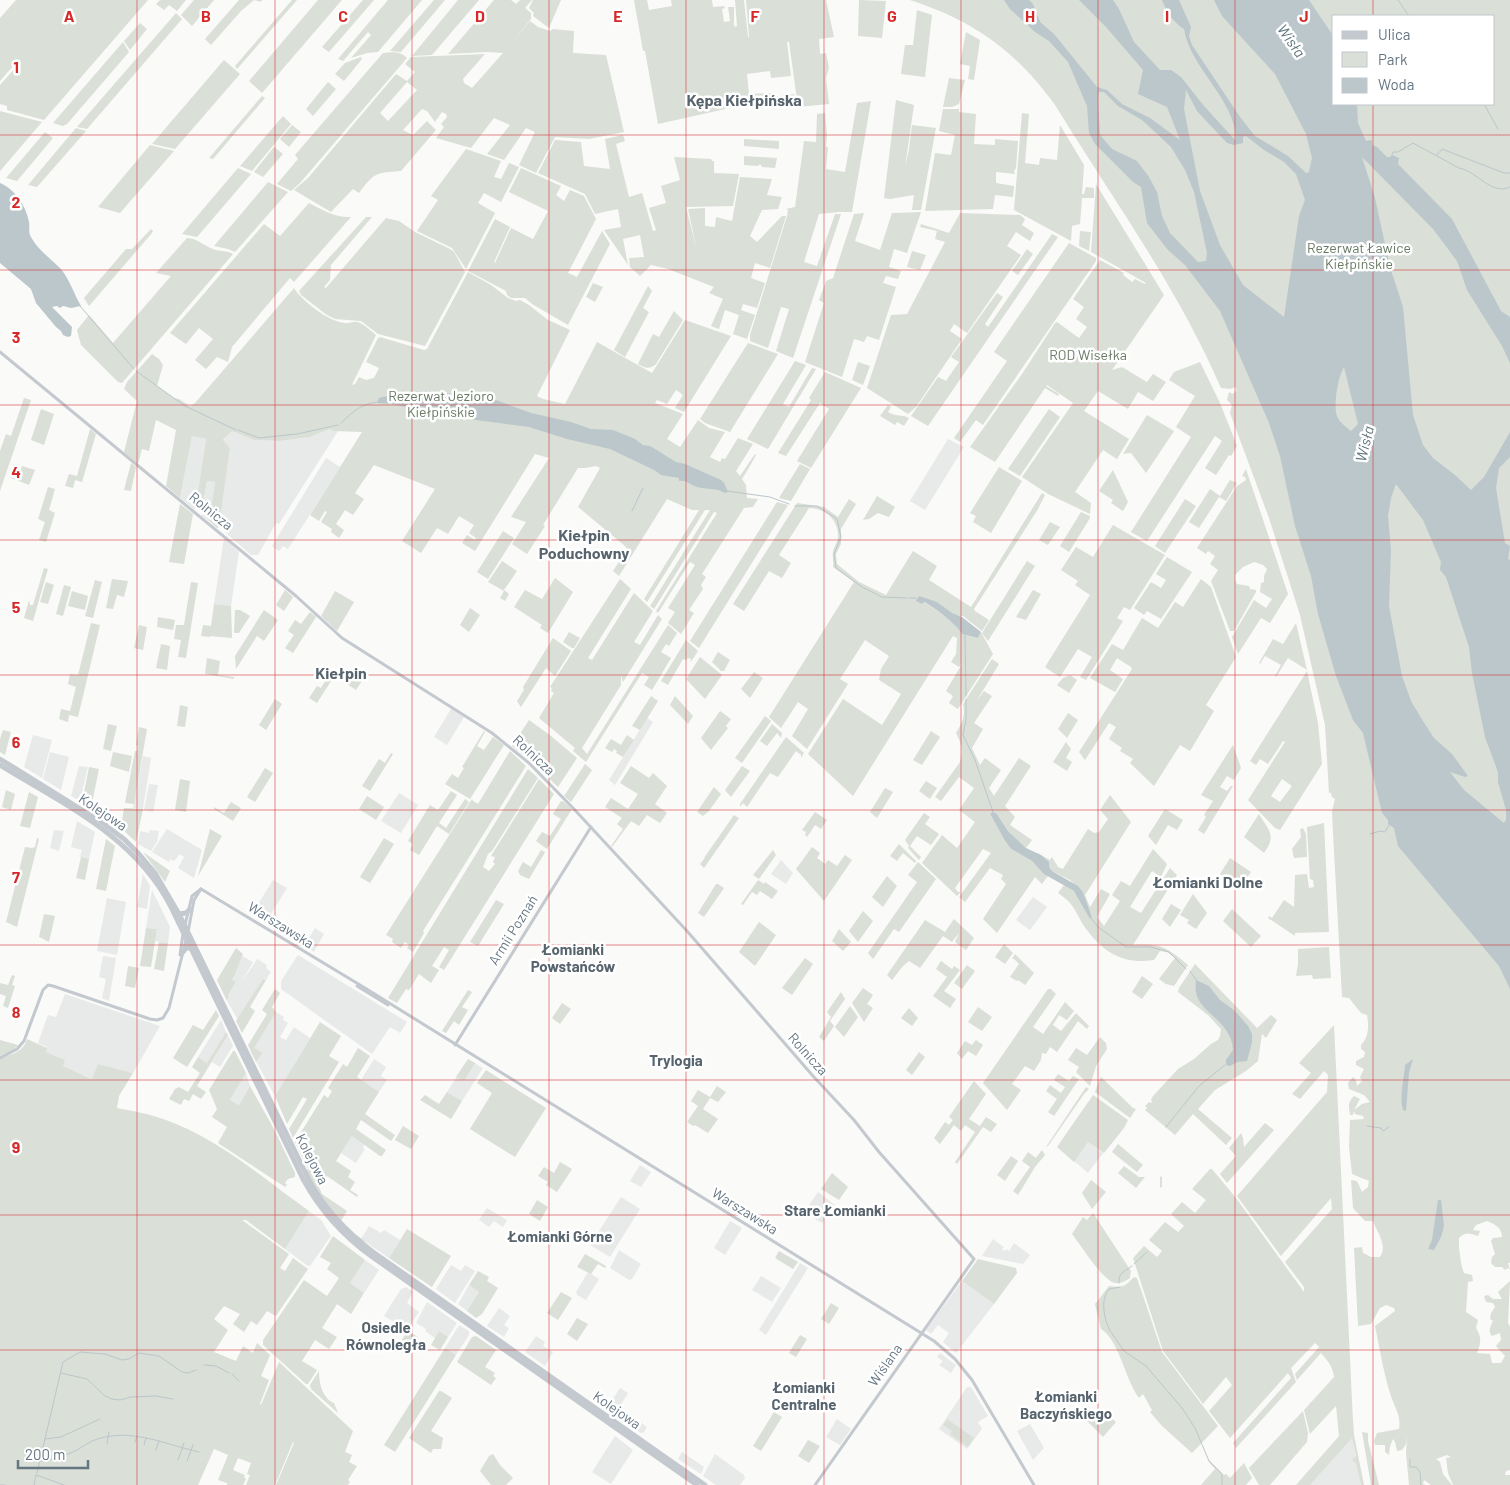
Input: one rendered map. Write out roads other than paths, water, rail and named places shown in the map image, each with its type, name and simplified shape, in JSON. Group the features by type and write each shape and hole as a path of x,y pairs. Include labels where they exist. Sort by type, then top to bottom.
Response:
{"highway":[{"name":"Kolejowa","path":"0,760 100,821 124,839 153,870 166,889 185,926 191,948 298,1169 322,1209 339,1229 359,1247 697,1485"},
{"name":"Kolejowa","path":"0,765 100,827 126,848 156,881 186,935 314,1188 339,1222 353,1236 374,1252 704,1485"},
{"path":"179,914 186,913 189,910"},
{"path":"183,952 186,948 191,948"},
{"path":"298,1169 299,1177 307,1192"},
{"path":"374,1252 383,1256"}],"street":[{"name":"Rolnicza","path":"0,352 288,590 339,636 504,741 528,763 687,932 854,1120 974,1259"},
{"name":"Armii Poznań","path":"454,1045 590,827"},
{"path":"0,1058 17,1049 24,1041 43,990 48,985 150,1019 157,1020 163,1018 168,1010 194,900 201,889"},
{"path":"185,926 192,896 201,889"},
{"name":"Warszawska","path":"201,889 363,988 383,1003 921,1333 949,1353 968,1374 1034,1485"},
{"path":"179,961 183,952 186,935"},
{"name":"Wiślana","path":"814,1485 974,1259"}],"water":[{"name":"Wisła","path":"1004,0 1029,0 1033,4 1040,22 1054,34 1097,87 1107,90 1122,104 1150,118 1180,140 1167,107 1138,94 1143,70 1106,27 1079,0 1113,0 1134,42 1160,70 1171,70 1181,77 1204,106 1236,140 1234,125 1221,97 1195,58 1188,44 1184,29 1171,16 1162,0 1179,0 1191,27 1189,36 1192,45 1240,117 1255,136 1288,156 1306,173 1309,172 1312,158 1306,134 1275,74 1222,16 1214,0 1309,0 1332,34 1332,105 1357,105 1358,123 1366,141 1372,140 1372,145 1377,147 1387,157 1392,155 1399,158 1398,164 1452,219 1501,311 1510,317 1510,363 1502,346 1467,290 1457,261 1433,229 1362,157 1375,198 1390,267 1403,307 1413,415 1423,445 1433,458 1471,490 1484,477 1510,432 1510,457 1499,468 1496,488 1505,543 1510,546 1508,559 1510,560 1510,989 1499,966 1398,846 1394,828 1388,824 1388,820 1382,813 1363,733 1353,720 1336,676 1318,614 1311,576 1295,526 1280,456 1269,423 1220,311 1185,265 1168,250 1147,223 1141,187 1133,182 1095,144 1089,133 1087,106 1068,62 1049,41 1035,32 1010,9","holes":["1186,90 1197,111 1227,143 1234,145 1243,143 1243,137 1246,136 1284,162 1296,174 1305,200 1299,216 1284,317 1243,285 1220,245 1200,191 1184,109","1099,92 1104,92 1118,106 1142,120 1171,147 1185,170 1194,192 1207,253 1206,261 1198,262 1170,233 1162,216 1157,192 1137,161 1112,149 1100,135","1344,367 1358,424 1351,431 1339,420 1336,411 1337,391","1396,484 1423,520 1441,562 1440,570 1446,577 1469,647 1472,673 1485,737 1498,772 1498,782 1506,810 1506,820 1504,823 1464,790 1450,772 1465,777 1468,776 1452,754 1434,738 1411,701 1402,676 1389,606 1391,550 1388,516"]},
{"path":"0,183 10,189 19,199 28,216 31,237 63,272 81,306 71,308 63,306 60,308 57,306 52,307 72,327 71,336 63,335 36,303 31,289 0,263"},
{"path":"420,391 488,397 531,413 571,422 591,429 613,430 635,439 643,445 650,446 676,462 721,480 728,492 697,487 679,481 679,478 661,475 610,449 567,439 529,427 476,420 444,411 429,412 392,404 377,403 379,398"},
{"path":"919,596 937,602 952,613 962,617 981,632 978,638 962,634 950,621 933,608 924,602 922,604 916,601"},
{"path":"993,812 997,814 1008,831 1026,848 1041,855 1049,862 1049,867 1052,871 1078,886 1083,892 1092,917 1090,919 1074,891 1044,874 1032,861 1011,849 990,814"},
{"path":"1196,980 1209,986 1220,1000 1235,1011 1248,1026 1252,1034 1252,1042 1247,1061 1237,1062 1230,1066 1226,1065 1226,1060 1233,1050 1231,1040 1222,1024 1198,999"},
{"path":"1413,1059 1409,1073 1406,1111 1403,1110 1401,1099 1405,1065"},
{"path":"1438,1200 1441,1200 1444,1226 1434,1250 1428,1249 1432,1240"}],"waterway":[{"path":"1398,0 1408,15"},
{"path":"1485,105 1498,129"},
{"path":"1392,155 1393,152 1398,152 1413,143 1466,170 1490,186 1503,189 1510,187"},
{"path":"1437,155 1442,149 1504,173 1510,173"},
{"path":"80,306 134,369"},
{"path":"136,371 185,406 236,430"},
{"path":"341,423 357,409 377,402"},
{"path":"238,430 259,438 297,434 338,425"},
{"path":"632,511 643,488"},
{"path":"727,491 770,497 789,504"},
{"path":"795,506 817,506 837,519 841,537 834,554 836,568 862,587 882,597 907,598"},
{"path":"909,598 916,598"},
{"path":"965,635 966,696"},
{"path":"966,699 966,720 963,735 975,760 993,812"},
{"path":"1370,834 1380,831 1385,832 1389,825"},
{"path":"1091,918 1098,927 1126,947 1151,947 1169,952 1186,969"},
{"path":"1190,971 1197,981"},
{"path":"1166,1127 1199,1086 1225,1065"},
{"path":"1367,1126 1381,1128 1383,1131 1389,1127"},
{"path":"1161,1177 1161,1187"},
{"path":"1134,1264 1147,1252"},
{"path":"1119,1283 1124,1271 1132,1266"},
{"path":"1110,1331 1105,1315 1106,1293 1109,1289 1120,1287"},
{"path":"1111,1332 1124,1351 1146,1366 1182,1408 1195,1428 1209,1461"},
{"path":"37,1473 63,1362 80,1352 105,1354 122,1360 129,1359 139,1353 159,1356 182,1372 188,1373 196,1370"},
{"path":"204,1365 216,1366 229,1373"},
{"path":"61,1373 87,1379 105,1396 112,1399 120,1400 131,1397 156,1396 173,1399"},
{"path":"232,1374 239,1381"},
{"path":"45,1439 61,1437 100,1419"},
{"path":"107,1444 109,1432"},
{"path":"40,1461 63,1456 101,1438 126,1435 151,1439 199,1452"},
{"path":"135,1442 137,1436"},
{"path":"144,1445 146,1438"},
{"path":"156,1450 159,1441"},
{"path":"178,1460 184,1443"},
{"path":"187,1461 193,1445"},
{"path":"1410,1459 1410,1467 1416,1467 1420,1472 1421,1485"},
{"path":"1210,1462 1222,1474 1222,1485"},
{"path":"36,1475 64,1485"},
{"path":"34,1485 36,1475"},
{"path":"0,1485 5,1485"}],"district":[{"name":"Kępa Kiełpińska","path":"744,100"},
{"name":"Kiełpin Poduchowny","path":"584,544"},
{"name":"Kiełpin","path":"341,673"},
{"name":"Łomianki Dolne","path":"1208,882"},
{"name":"Łomianki Powstańców","path":"573,958"},
{"name":"Trylogia","path":"676,1061"},
{"name":"Stare Łomianki","path":"835,1211"},
{"name":"Łomianki Górne","path":"560,1237"},
{"name":"Osiedle Równoległa","path":"386,1336"},
{"name":"Łomianki Centralne","path":"804,1396"},
{"name":"Łomianki Baczyńskiego","path":"1066,1406"}],"park label":[{"name":"Rezerwat Ławice Kiełpińskie","path":"1359,256"},
{"name":"ROD Wisełka","path":"1088,355"},
{"name":"Rezerwat Jezioro Kiełpińskie","path":"441,404"}]}
